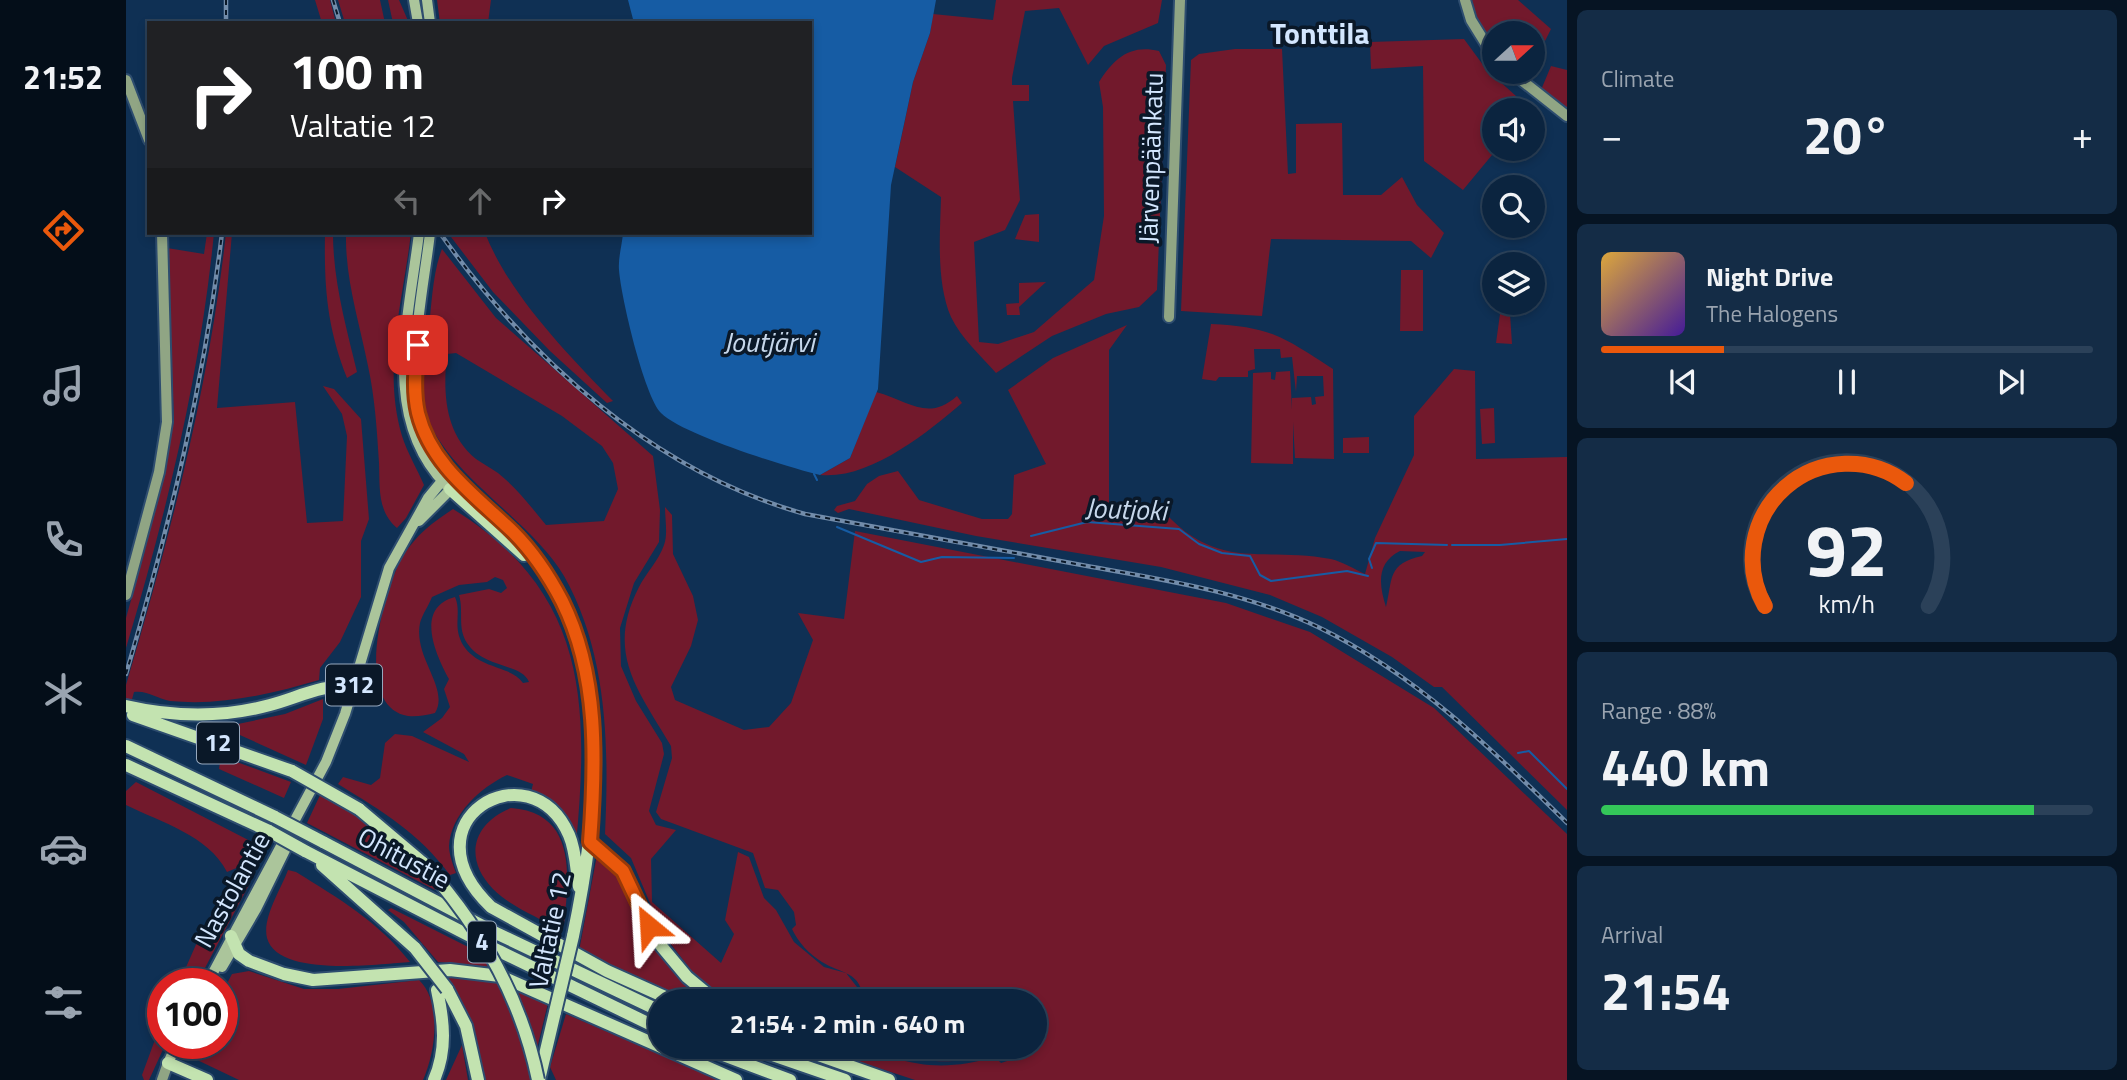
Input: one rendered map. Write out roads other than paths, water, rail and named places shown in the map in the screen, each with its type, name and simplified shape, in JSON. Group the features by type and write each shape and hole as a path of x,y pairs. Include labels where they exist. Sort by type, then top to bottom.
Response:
{"highway":[{"name":"Valtatie 12","path":"448,482 471,494 520,540 553,585 578,639 588,684 593,739 590,842 573,936 538,1080"},
{"name":"Valtatie 12","path":"448,482 553,585"},
{"path":"126,706 145,715 227,714 321,689 353,687"},
{"name":"12","path":"126,712 145,715 292,771 359,809 423,863 475,926 501,972 523,1026 538,1080"},
{"name":"Ohitustie","path":"131,748 275,817 498,933 648,1005"},
{"name":"Ohitustie","path":"129,766 268,831 499,951 648,1023"},
{"path":"581,898 569,835 552,811 539,801 527,796 502,796 483,803 467,818 459,844 463,868 476,893 491,907 607,971 648,989"},
{"path":"590,842 623,871 642,914 662,947 687,977 702,989"},
{"path":"306,851 371,905 415,948 466,1026 478,1080"},
{"path":"233,942 249,961 284,974 313,980 450,970 500,976 736,1080"},
{"path":"434,1080 443,1054 442,990"},
{"path":"734,1059 790,1080"},
{"path":"784,1059 845,1080"},
{"path":"830,1059 889,1080"},
{"path":"168,1063 207,1080"}],"main road":[{"path":"414,0 418,21"},
{"path":"427,0 430,21"},
{"path":"430,235 415,368 416,401 429,443 448,482"},
{"path":"418,238 404,397 417,444 429,467 448,482"},
{"name":"Nastolantie","path":"218,968 326,762 353,687 381,587 412,527 448,482"},
{"path":"168,1063 170,1059"}],"street":[{"name":"Järvenpäänkatu","path":"1169,317 1180,0"},
{"path":"1465,0 1471,20 1482,38"},
{"path":"126,80 147,136"},
{"path":"1526,84 1567,116"},
{"path":"126,595 159,471 167,422 162,235"},
{"path":"162,1080 168,1063"}],"water":[{"name":"Joutjärvi","path":"628,0 936,0 930,33 913,82 891,185 878,389 850,458 820,475 712,440 673,422 661,413 654,403 634,345 619,265 623,235 812,235 812,21 633,21"}],"waterway":[{"name":"Joutjoki","path":"814,474 817,480"},
{"name":"Joutjoki","path":"1031,536 1087,522 1179,529 1199,544 1222,553 1250,556 1260,575 1271,581 1347,571 1368,576"},
{"name":"Joutjoki","path":"837,527 921,562 942,557 1014,558"},
{"name":"Joutjoki","path":"1452,545 1500,545 1567,539"},
{"name":"Joutjoki","path":"1372,568 1369,559 1376,543 1447,545"},
{"name":"Joutjoki","path":"1518,753 1529,751 1567,789"}],"railway":[{"path":"226,0 226,21"},
{"path":"333,0 339,21"},
{"path":"126,674 171,510 195,400 222,235"},
{"path":"441,235 513,324 555,366 599,405 647,440 697,470 750,495 805,514 1175,582 1233,596 1290,615 1353,646 1419,690 1480,740 1567,823"}],"district":[{"name":"Tonttila","path":"1320,34"}]}
